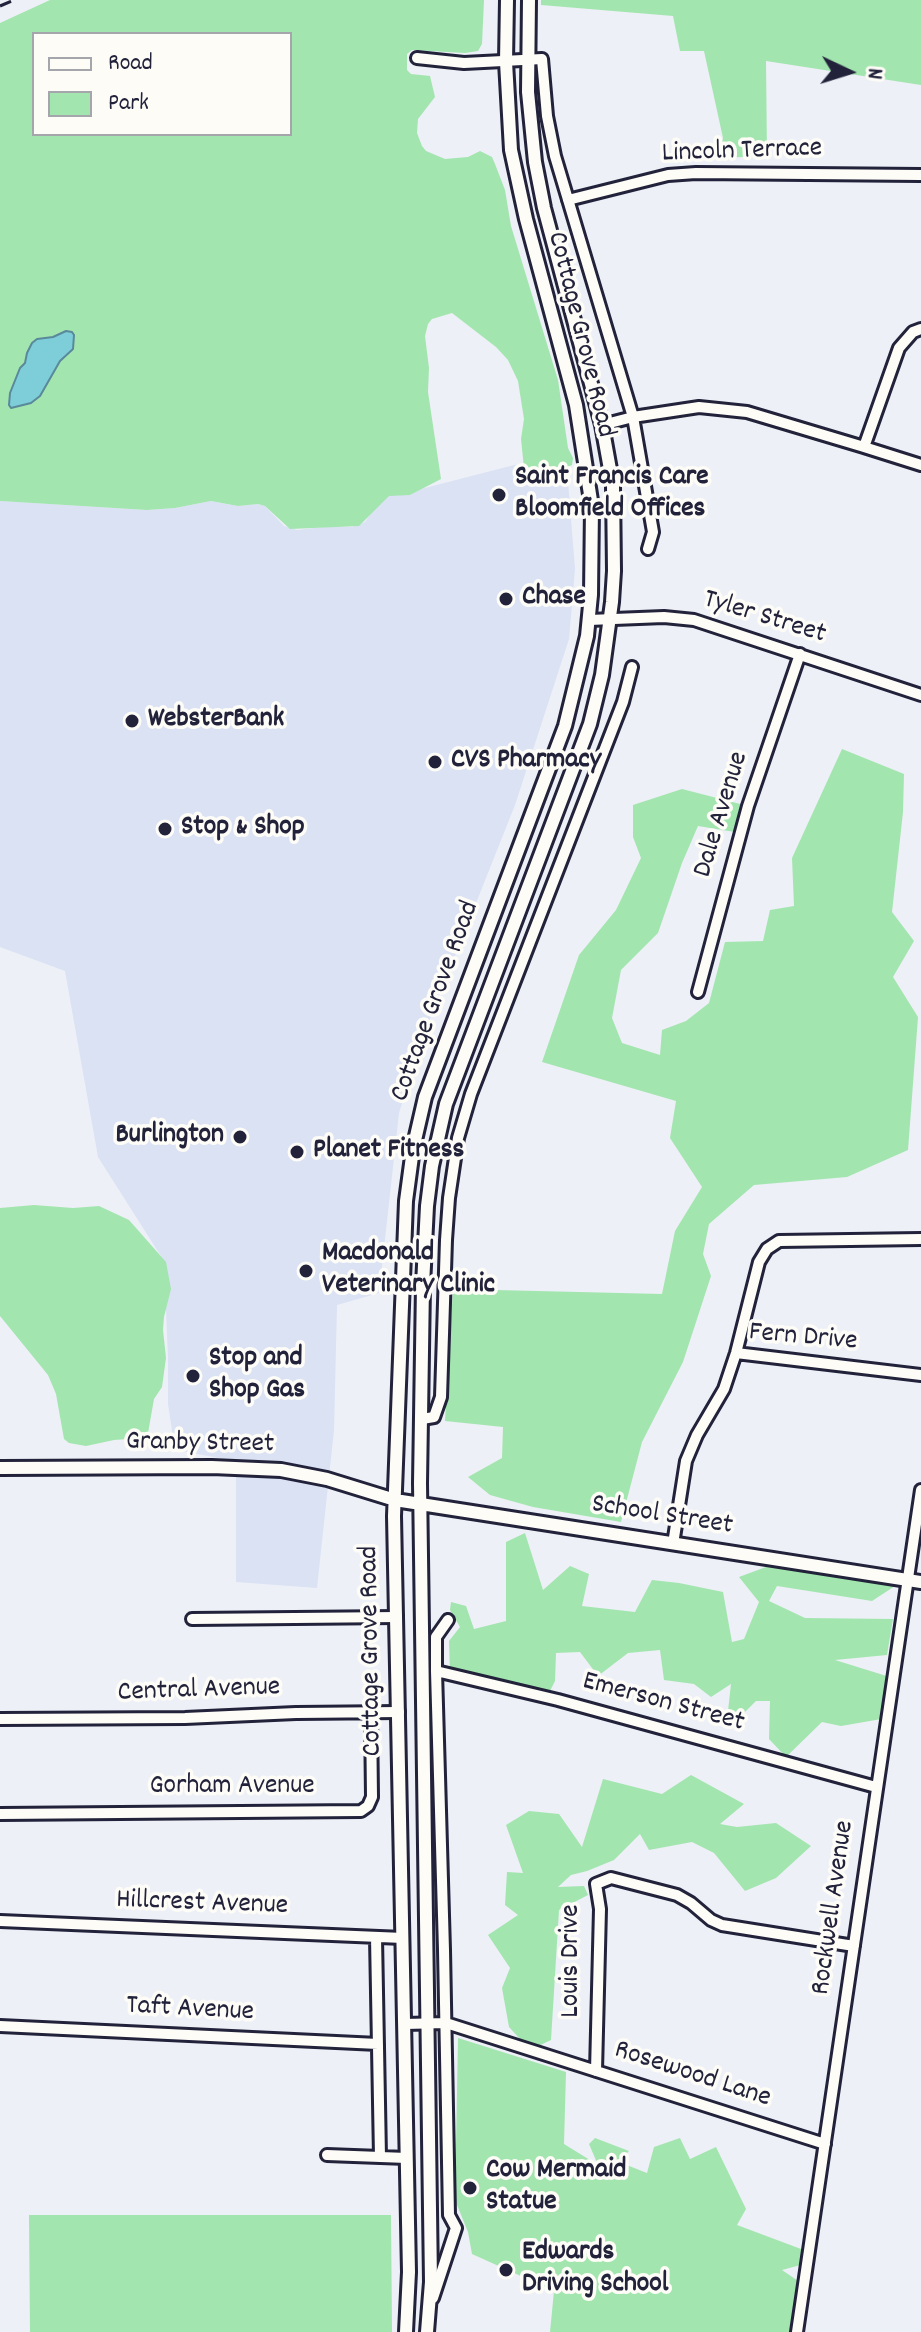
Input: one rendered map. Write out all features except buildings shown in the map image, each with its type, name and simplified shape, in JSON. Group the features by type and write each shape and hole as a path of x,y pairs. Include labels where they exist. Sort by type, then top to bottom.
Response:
{"main road":[{"name":"Cottage Grove Road","path":"406,2332 409,2272 395,1500 406,1201 413,1149 425,1097 565,726 578,681 589,620 593,545 592,507 576,405 526,219 511,150 507,111 507,0"},
{"name":"Cottage Grove Road","path":"427,2332 431,2282 420,1503 427,1206 432,1166 446,1104 590,724 602,675 614,571 613,486 602,425 544,208 535,162 528,92 529,0"},
{"path":"519,848 539,857"},
{"path":"425,1097 446,1104"},
{"name":"Granby Street","path":"0,1468 266,1469 310,1475 395,1500"},
{"name":"School Street","path":"395,1500 914,1581"}],"street":[{"path":"417,58 452,63 528,60"},
{"name":"Cottage Grove Road","path":"528,60 542,59 547,116 555,156 633,417 653,532 648,549"},
{"name":"Lincoln Terrace","path":"568,200 668,175 696,173 921,175"},
{"path":"864,447 899,348 913,332 921,329"},
{"path":"602,425 699,407 747,412 921,465"},
{"name":"Tyler Street","path":"589,620 664,617 694,620 921,695"},
{"name":"Dale Avenue","path":"698,992 748,806 800,654"},
{"path":"422,1419 434,1417 441,1397 449,1198 458,1138 471,1094 623,702 632,667"},
{"name":"Cottage Grove Road","path":"486,996 506,1005"},
{"path":"736,1353 759,1262 767,1249 779,1241 921,1239"},
{"path":"423,1285 444,1286"},
{"name":"Fern Drive","path":"673,1544 686,1461 697,1435 724,1389 736,1353 921,1375"},
{"name":"Rockwell Avenue","path":"797,2332 876,1787 914,1581 921,1490"},
{"path":"192,1619 397,1617"},
{"name":"Cottage Grove Road","path":"429,2308 456,2228 449,2215 436,1671 436,1637 448,1620"},
{"name":"Emerson Street","path":"436,1671 574,1704 876,1787"},
{"name":"Central Avenue","path":"0,1719 399,1712"},
{"name":"Gorham Avenue","path":"0,1814 361,1811 369,1805 372,1797 371,1713"},
{"name":"Louis Drive","path":"596,2071 600,1909 596,1884 611,1878 677,1895 722,1925 854,1946"},
{"name":"Hillcrest Avenue","path":"0,1921 403,1938"},
{"path":"376,1937 380,2157"},
{"name":"Rosewood Lane","path":"405,2024 446,2023 825,2144"},
{"name":"Taft Avenue","path":"0,2026 378,2044"},
{"path":"327,2155 407,2158"}],"shaded area":[{"path":"522,463 529,473 567,469 575,569 569,639 515,805 422,1039 399,1113 379,1293 337,1305 334,1430 317,1588 236,1582 236,1461 175,1450 168,1404 164,1261 98,1157 65,971 0,947 0,501 147,510 211,501 238,506 258,504 265,506 284,526 297,530 352,527 365,522 389,495 410,495 421,489"}],"green space":[{"path":"50,0 484,0 482,44 478,51 412,50 407,54 407,70 411,74 430,76 435,97 418,119 417,133 426,151 445,159 468,157 480,151 492,157 505,190 511,226 558,380 572,465 556,472 546,469 529,473 524,468 521,439 524,419 518,381 508,360 496,347 452,313 432,319 425,336 428,392 441,479 410,495 389,496 359,526 290,529 265,506 258,504 238,506 211,501 147,510 0,501 0,23"},
{"path":"541,0 921,0 921,85 766,61 767,156 719,158 723,138 704,51 680,51 673,16 541,5"},
{"path":"842,749 904,774 892,912 914,941 893,977 918,1017 908,1150 847,1177 754,1185 709,1224 703,1254 711,1276 683,1362 642,1442 621,1522 533,1507 490,1495 468,1477 502,1458 503,1427 445,1421 453,1289 662,1294 675,1231 702,1187 670,1138 676,1101 542,1062 579,955 616,910 641,858 633,837 633,805 682,789 748,806 741,833 698,826 658,933 621,970 612,1018 622,1043 660,1055 662,1030 686,1021 709,1003 725,942 763,941 770,910 794,906 792,858"},
{"path":"99,1206 129,1220 166,1262 171,1289 163,1330 166,1358 162,1387 154,1399 148,1433 142,1438 86,1446 64,1439 56,1394 48,1375 0,1316 0,1208"},
{"path":"525,1533 543,1590 570,1566 589,1574 582,1606 635,1612 652,1580 723,1592 732,1642 744,1639 759,1602 739,1577 782,1561 898,1584 872,1601 777,1586 769,1601 805,1618 893,1619 887,1655 835,1660 893,1678 887,1718 841,1726 822,1722 786,1757 769,1739 770,1701 756,1701 740,1717 728,1711 731,1684 711,1697 694,1684 664,1680 660,1650 628,1653 598,1676 580,1652 556,1653 555,1681 547,1697 450,1674 449,1641 460,1627 450,1610 451,1602 466,1606 474,1629 506,1621 506,1542"},
{"path":"691,1775 744,1804 720,1824 737,1827 776,1823 811,1846 776,1878 745,1891 714,1853 692,1842 649,1850 640,1834 614,1860 571,1875 558,1887 584,1886 588,1895 559,1910 551,2040 530,2050 509,2027 502,1988 510,1968 488,1935 518,1915 505,1905 507,1872 523,1873 506,1825 529,1811 559,1814 582,1847 603,1779 662,1794"},
{"path":"458,2038 566,2072 564,2144 598,2165 589,2144 595,2138 629,2151 619,2162 647,2173 654,2147 680,2138 690,2159 716,2147 746,2209 737,2225 809,2252 808,2263 782,2270 804,2285 797,2332 550,2332 554,2291 472,2254 468,2232 455,2200"},
{"path":"29,2215 391,2215 392,2332 30,2332"}],"water":[{"path":"66,331 74,335 73,349 60,361 40,396 31,403 11,408 10,393 32,343"}],"railway":[{"path":"0,6 14,0"}],"place":[{"name":"Saint Francis Care Bloomfield Offices","path":"499,495"},
{"name":"Chase","path":"506,599"},
{"name":"WebsterBank","path":"132,721"},
{"name":"CVS Pharmacy","path":"435,762"},
{"name":"Stop & Shop","path":"165,829"},
{"name":"Burlington","path":"240,1137"},
{"name":"Planet Fitness","path":"297,1152"},
{"name":"Macdonald Veterinary Clinic","path":"306,1271"},
{"name":"Stop and Shop Gas","path":"193,1376"},
{"name":"Cow Mermaid Statue","path":"470,2188"},
{"name":"Edwards Driving School","path":"506,2270"}]}
